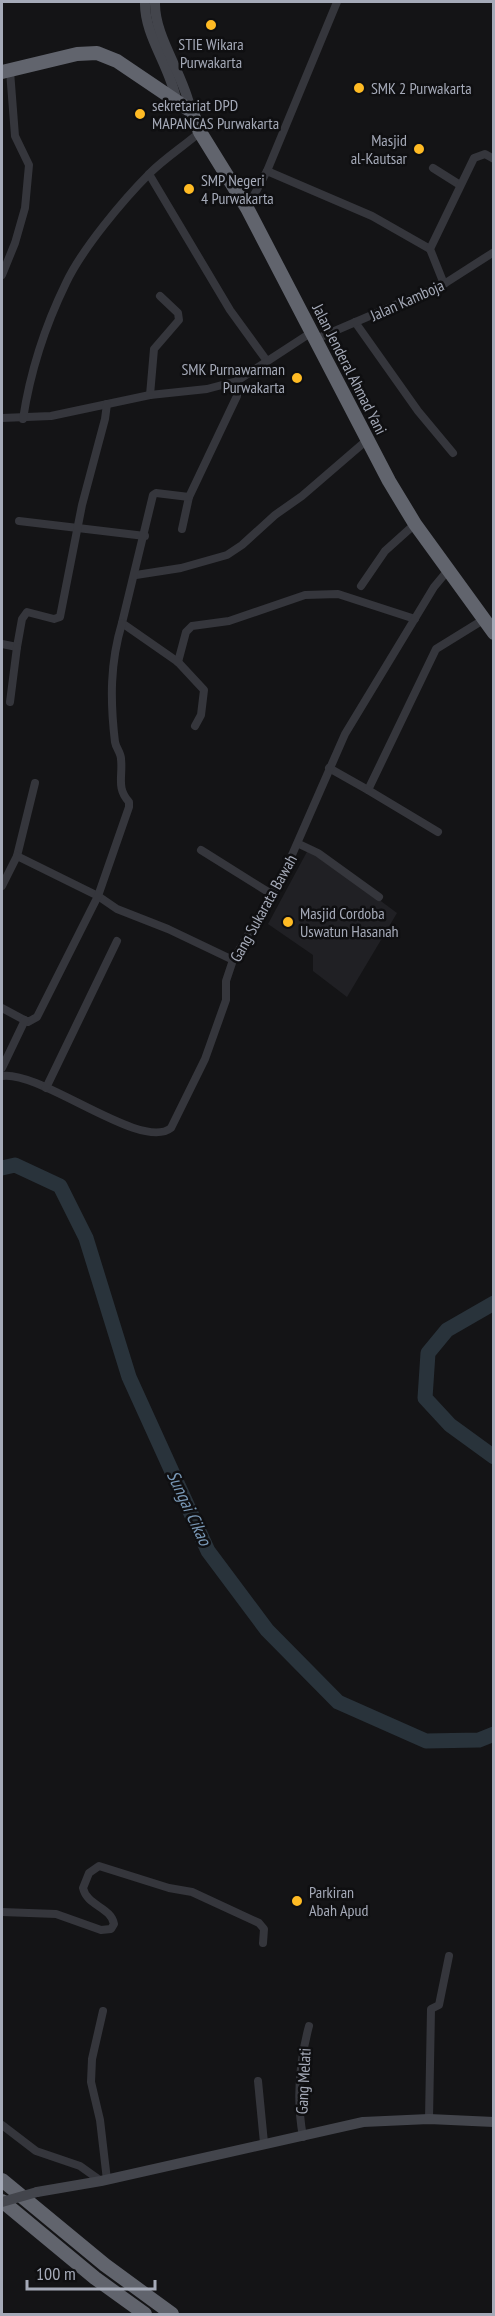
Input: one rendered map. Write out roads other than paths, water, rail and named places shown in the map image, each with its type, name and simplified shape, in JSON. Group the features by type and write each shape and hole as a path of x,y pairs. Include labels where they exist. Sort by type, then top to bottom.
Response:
{"highway":[{"path":"6,71 77,54 97,53 117,61 176,99"},
{"name":"Jalan Jenderal Ahmad Yani","path":"176,99 191,111 200,132 247,208 366,440 415,524 494,633"},
{"path":"2,2180 105,2265 172,2314"},
{"path":"2,2202 95,2278 146,2314"}],"street":[{"name":"Jalan Jenderal Ahmad Yani","path":"146,2 173,81 176,99"},
{"name":"Jalan Jenderal Ahmad Yani","path":"155,2 155,28 182,78 191,111"},
{"path":"247,208 267,171 338,2"},
{"path":"2,275 15,243 25,208 29,165 15,136 6,71"},
{"path":"23,419 29,388 66,282 90,247 149,174 200,132"},
{"path":"430,249 477,155 485,154 494,159"},
{"path":"433,168 460,185"},
{"path":"267,171 372,216 430,249 444,284"},
{"path":"149,174 230,310 267,361"},
{"name":"Jalan Kamboja","path":"237,381 314,335 400,305 444,284 494,252"},
{"path":"150,395 154,349 179,320 178,313 160,296"},
{"path":"355,322 418,411 453,453"},
{"path":"2,418 23,419 72,413 150,395 207,388 237,381 237,396 189,497 182,530"},
{"path":"10,702 17,647 26,613 60,617 107,404"},
{"path":"136,574 181,568 226,555 302,496 366,440"},
{"path":"2,1008 25,1020 33,1020 37,1017 98,896 129,807 129,802 121,791 122,760 116,745 111,698 112,662 136,574 154,494 189,497"},
{"path":"19,520 145,536"},
{"path":"361,586 385,551 415,524"},
{"name":"Gang Sukarata Bawah","path":"2,1076 16,1076 124,1124 151,1132 165,1132 182,1108 205,1059 226,1000 225,981 233,960 273,895 299,844 329,768 349,726 449,568"},
{"path":"178,662 186,632 192,626 229,621 305,595 338,594 415,619"},
{"path":"368,790 436,649 483,620"},
{"path":"122,622 178,662 205,693 201,715 195,726"},
{"path":"2,644 17,647"},
{"path":"329,768 438,832"},
{"path":"2,886 17,856 35,783"},
{"path":"299,844 318,853 378,897"},
{"path":"201,850 273,895"},
{"path":"17,856 98,896 117,909 168,929 233,960"},
{"path":"46,1088 117,941"},
{"path":"2,1068 25,1020"},
{"path":"2,1912 56,1914 108,1930 113,1927 114,1919 88,1899 83,1888 89,1873 99,1866 169,1888 192,1892 259,1923 264,1929 263,1943"},
{"path":"429,2119 431,2008 439,2005 449,1956"},
{"path":"103,2012 92,2059 91,2082 100,2120 104,2180"},
{"name":"Gang Melati","path":"303,2137 300,2115 300,2078 301,2060 309,2026"},
{"path":"258,2081 264,2143"},
{"path":"2,2202 37,2192 104,2180 363,2122 429,2119 494,2122"},
{"path":"2,2125 36,2151 80,2166 104,2180"}],"waterway":[{"name":"Sungai Cikao","path":"2,1168 15,1165 60,1186 86,1238 129,1377 208,1551 267,1630 338,1702 426,1741 479,1740 494,1734"},
{"name":"Sungai Cikao","path":"494,1303 447,1330 428,1353 425,1398 450,1425 494,1457"}],"place":[{"name":"STIE Wikara Purwakarta","path":"211,25"},
{"name":"SMK 2 Purwakarta","path":"359,88"},
{"name":"sekretariat DPD MAPANCAS Purwakarta","path":"140,114"},
{"name":"Masjid al-Kautsar","path":"419,149"},
{"name":"SMP Negeri 4 Purwakarta","path":"189,189"},
{"name":"SMK Purnawarman Purwakarta","path":"297,378"},
{"name":"Masjid Cordoba Uswatun Hasanah","path":"288,922"},
{"name":"Parkiran Abah Apud","path":"297,1901"}]}
